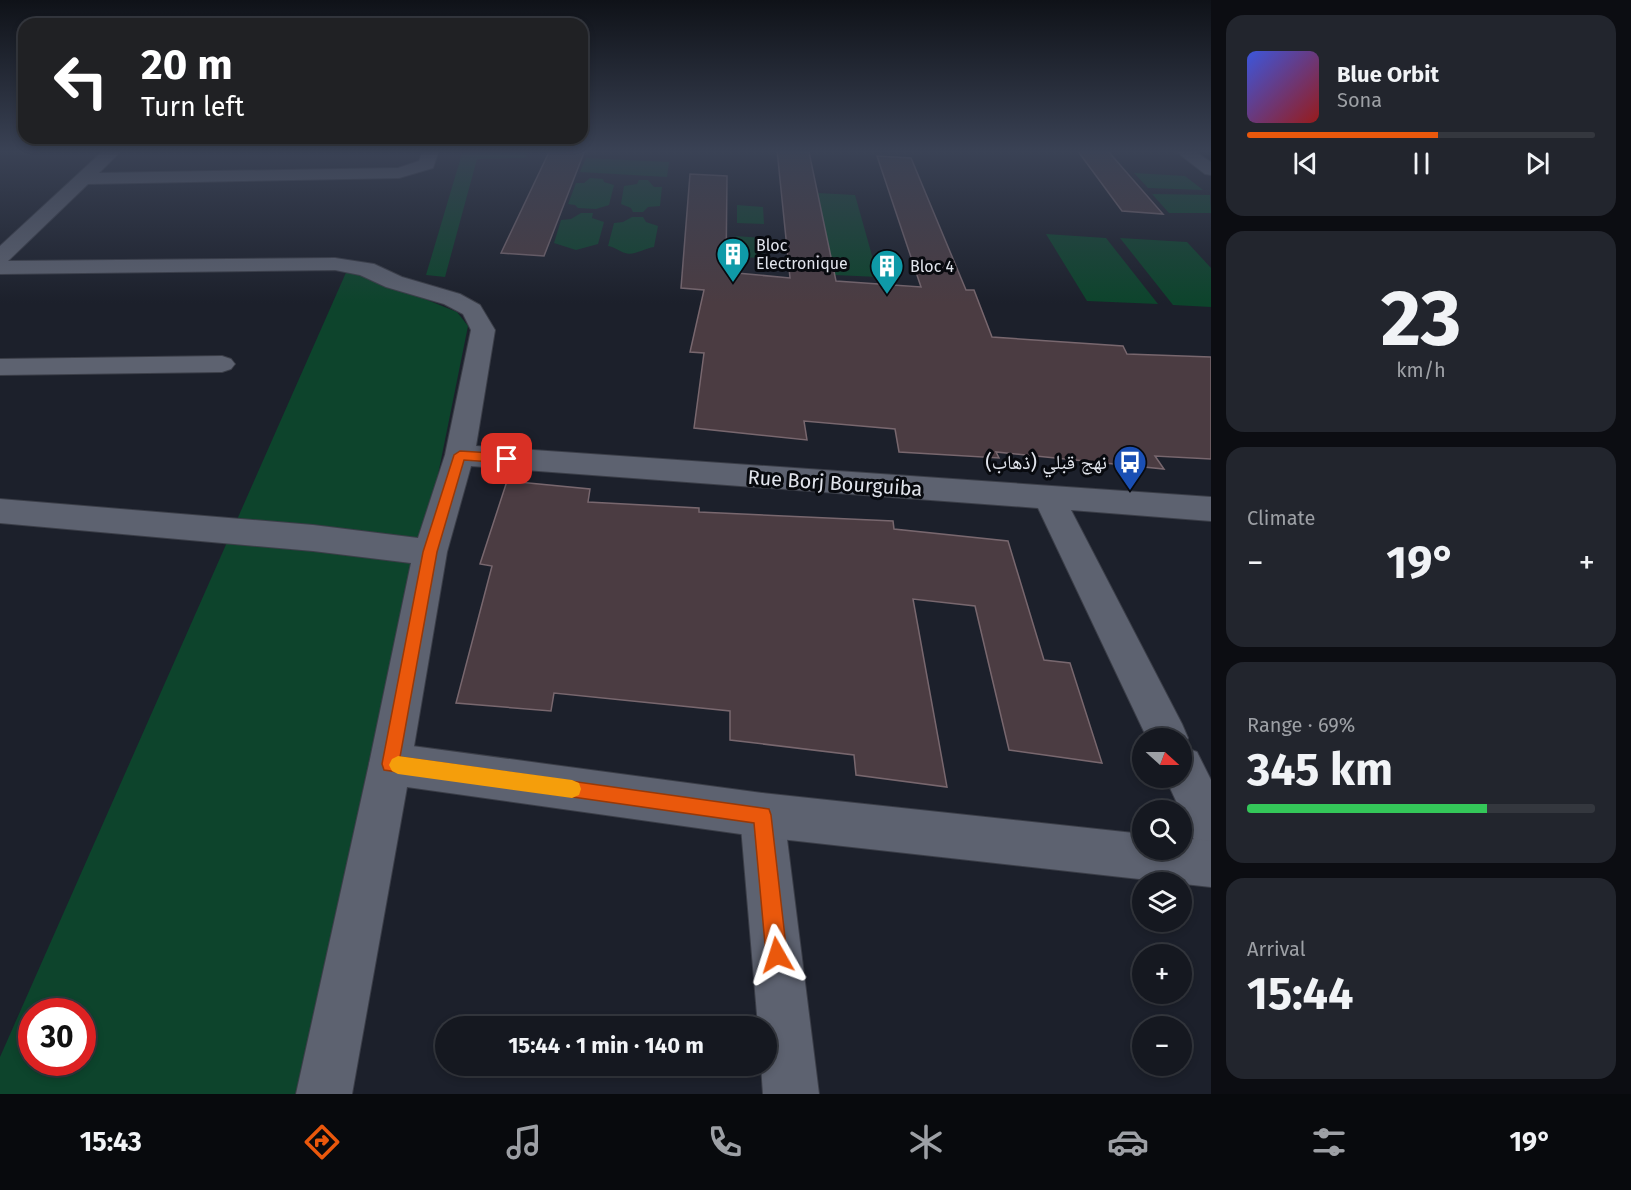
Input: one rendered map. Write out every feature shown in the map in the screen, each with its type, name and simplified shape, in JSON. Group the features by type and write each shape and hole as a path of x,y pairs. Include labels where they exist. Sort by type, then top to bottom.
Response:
{"street":[{"path":"0,257 60,201"},
{"path":"0,268 334,264 366,269 394,282 453,299 472,310 483,330 460,455 430,552 324,1094"},
{"path":"0,367 222,364"},
{"name":"Rue Borj Bourguiba","path":"460,455 1211,509"},
{"path":"1049,498 1163,728"},
{"path":"0,511 313,538 430,552"},
{"path":"390,764 762,815 1211,864"},
{"path":"1192,787 1211,826"},
{"path":"762,815 791,1094"}],"green space":[{"path":"448,201 466,201 445,277 426,275"},
{"path":"569,201 610,201 609,205 596,209 578,208 568,204"},
{"path":"621,201 661,201 660,206 648,207 643,212 633,212 631,208 621,204"},
{"path":"819,201 857,201 878,277 835,275"},
{"path":"1158,201 1210,201 1211,213 1169,213"},
{"path":"737,205 763,207 764,224 737,223"},
{"path":"581,213 593,213 592,218 604,222 598,244 576,250 554,243 561,220 571,219"},
{"path":"632,217 643,217 646,222 658,226 654,247 628,254 608,246 614,223 623,222"},
{"path":"1046,234 1106,238 1158,304 1087,301"},
{"path":"736,236 762,238 764,258 737,257"},
{"path":"1120,238 1187,242 1211,268 1211,307 1173,305"},
{"path":"348,268 457,312 468,326 313,1094 0,1094 0,1057 18,1016 18,1076 96,1076 96,998 26,998"}],"building":[{"path":"526,201 565,201 544,256 501,253"},
{"path":"688,201 727,201 726,272 790,278 782,201 819,201 836,281 921,287 892,201 929,201 966,290 974,290 992,337 1123,346 1127,354 1211,357 1211,459 1155,456 1164,469 996,452 999,458 899,452 895,429 804,421 807,440 694,428 704,353 690,352 704,290 681,288"},
{"path":"1115,201 1152,201 1163,214 1122,211"},
{"path":"507,481 590,489 588,502 699,508 699,512 893,521 894,529 1008,541 1044,660 1070,663 1102,763 1009,750 975,606 913,599 947,787 856,775 854,755 730,740 730,711 554,693 551,711 456,703 492,566 480,564"}],"slow traffic":[{"path":"398,765 572,789"}],"place":[{"name":"Bloc Electronique","path":"733,283"},
{"name":"Bloc 4","path":"887,295"},
{"name":"نهج قبلي (ذهاب)","path":"1130,491"}],"route":[{"path":"507,459 460,455 430,552 390,764 762,815 777,955"}]}
